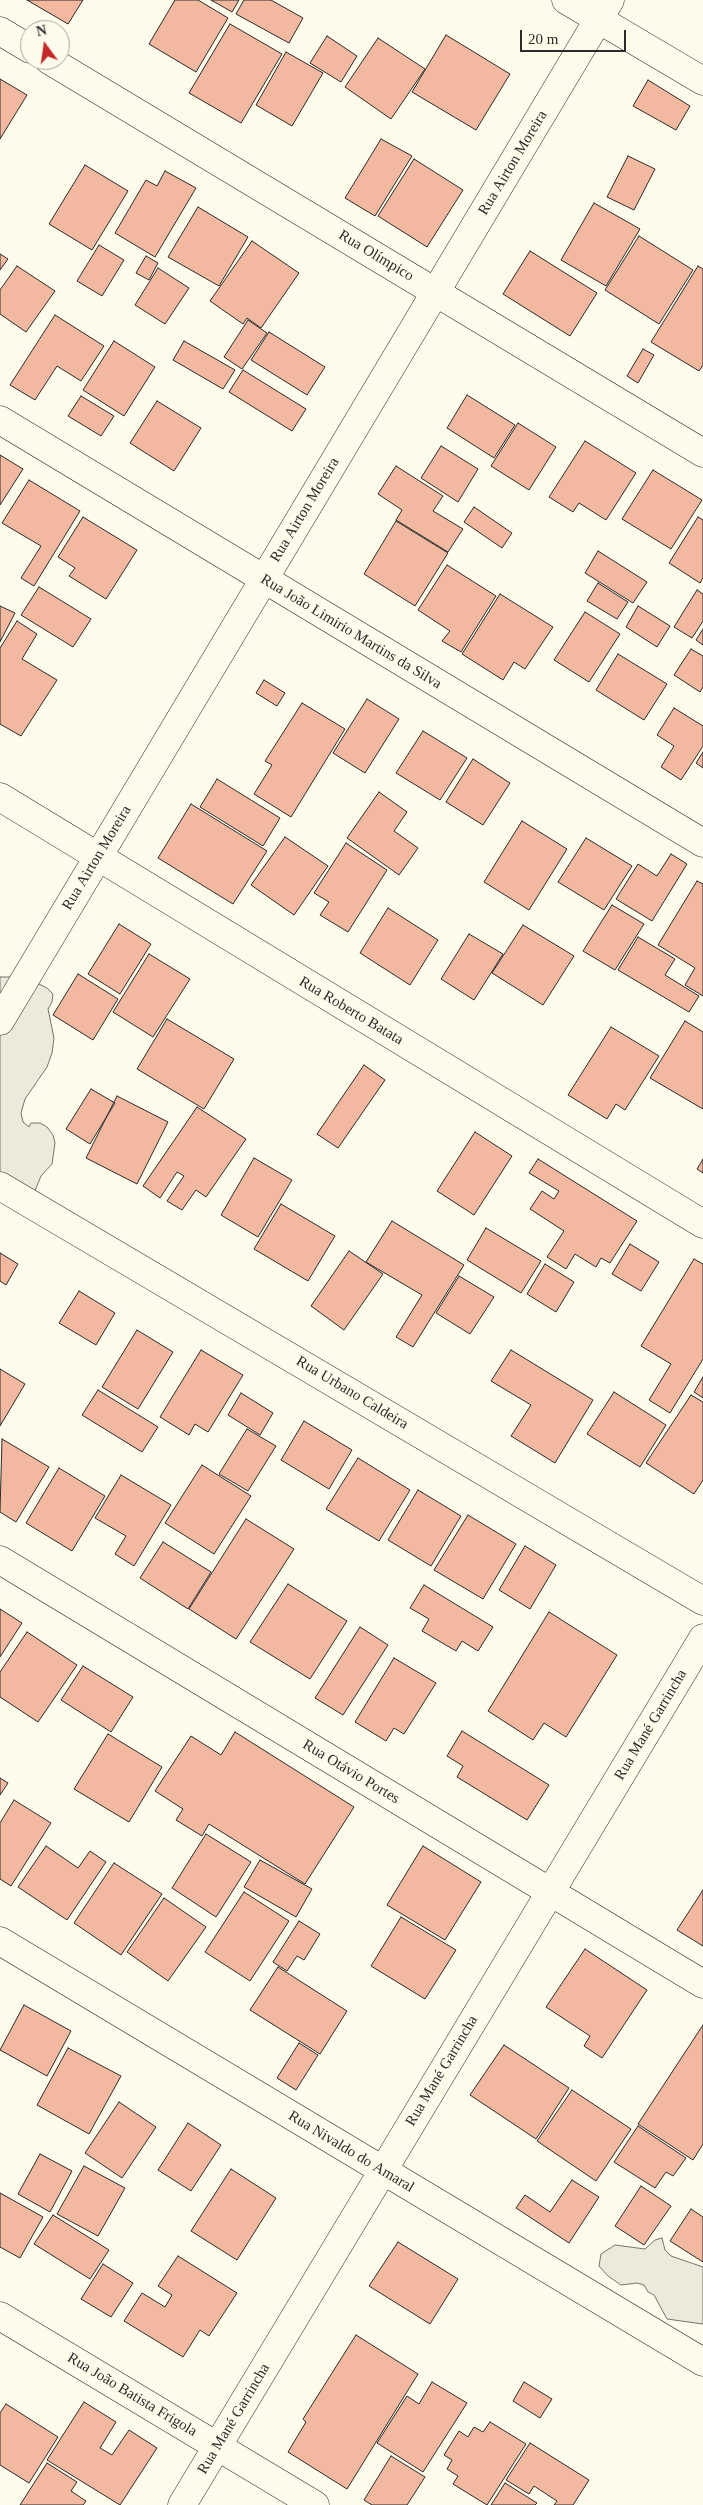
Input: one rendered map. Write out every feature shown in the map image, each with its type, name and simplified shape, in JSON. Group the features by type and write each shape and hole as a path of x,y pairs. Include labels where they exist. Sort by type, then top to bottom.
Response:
{"street":[{"path":"566,0 604,10 703,81"},
{"name":"Rua Airton Moreira","path":"0,1021 604,10"},
{"path":"0,31 20,43"},
{"name":"Rua Olímpico","path":"66,70 703,452"},
{"name":"Rua João Limirio Martins da Silva","path":"0,420 703,843"},
{"name":"Rua Roberto Batata","path":"0,798 703,1224"},
{"name":"Rua Urbano Caldeira","path":"0,1186 703,1601"},
{"name":"Rua Otávio Portes","path":"0,1560 703,1984"},
{"name":"Rua Mané Garrincha","path":"182,2505 703,1638"},
{"name":"Rua Nivaldo do Amaral","path":"0,1941 703,2362"},
{"name":"Rua João Batista Frigola","path":"0,2316 315,2505"}],"shaded area":[{"path":"0,977 18,977 33,981 47,988 53,994 52,1002 48,1009 54,1038 52,1053 47,1067 25,1099 21,1113 23,1122 29,1127 31,1123 40,1123 47,1127 53,1135 55,1143 52,1164 41,1176 34,1193 0,1177"},
{"path":"662,2238 665,2250 671,2256 703,2267 703,2324 667,2319 654,2295 648,2292 644,2285 637,2283 621,2285 608,2276 599,2266 601,2254 615,2245 645,2249 655,2240"}],"building":[{"path":"27,0 83,0 70,21 61,20"},
{"path":"175,0 198,0 228,18 196,72 149,44"},
{"path":"211,0 239,0 232,12"},
{"path":"244,0 271,0 303,18 289,43 236,14"},
{"path":"230,24 282,54 241,123 189,93"},
{"path":"446,35 510,74 476,130 412,92"},
{"path":"327,36 357,56 341,82 310,63"},
{"path":"378,38 425,69 391,119 345,87"},
{"path":"286,52 323,73 292,126 256,105"},
{"path":"0,79 27,95 0,139"},
{"path":"648,80 690,106 676,130 633,106"},
{"path":"381,139 412,156 375,216 345,198"},
{"path":"628,156 655,169 634,210 607,197"},
{"path":"414,159 463,190 427,247 378,216"},
{"path":"85,165 128,191 92,250 49,224"},
{"path":"165,171 196,188 155,257 115,233 146,180 157,186"},
{"path":"594,203 640,229 606,286 561,260"},
{"path":"198,207 248,237 219,286 168,257"},
{"path":"639,236 693,270 659,324 605,290"},
{"path":"252,241 299,273 261,328 247,318 243,324 210,301"},
{"path":"99,245 124,260 102,296 77,281"},
{"path":"530,251 597,293 570,336 503,294"},
{"path":"0,254 8,259 0,270"},
{"path":"146,256 158,263 149,280 136,273"},
{"path":"17,266 55,291 26,332 0,314 0,290"},
{"path":"698,266 703,269 703,365 699,371 651,342"},
{"path":"158,268 189,288 165,324 135,305"},
{"path":"55,315 104,346 81,381 57,366 35,400 10,385"},
{"path":"248,320 267,333 242,369 224,357"},
{"path":"269,332 325,367 307,395 251,360"},
{"path":"114,341 155,367 124,416 83,390"},
{"path":"184,341 235,370 223,389 173,360"},
{"path":"643,349 654,355 638,383 627,376"},
{"path":"243,370 306,409 292,431 229,392"},
{"path":"467,395 515,425 494,458 447,428"},
{"path":"81,396 114,416 101,436 68,416"},
{"path":"157,401 201,428 174,471 130,443"},
{"path":"518,423 556,447 529,490 491,466"},
{"path":"585,441 636,473 606,520 579,503 573,512 549,497"},
{"path":"441,446 478,469 458,502 421,478"},
{"path":"0,455 23,469 0,505"},
{"path":"396,466 443,496 433,511 463,529 448,552 396,520 402,510 378,494"},
{"path":"653,470 702,500 671,549 622,519"},
{"path":"29,480 80,511 34,586 21,578 41,546 2,523"},
{"path":"474,507 512,533 502,548 464,522"},
{"path":"83,517 137,550 106,599 69,576 75,568 58,557"},
{"path":"698,517 703,520 703,578 700,583 669,563"},
{"path":"396,521 448,553 415,606 364,574"},
{"path":"598,551 647,582 633,603 585,573"},
{"path":"447,565 496,596 461,652 442,641 450,631 418,610"},
{"path":"598,583 628,602 617,619 587,601"},
{"path":"39,587 91,619 73,647 21,615"},
{"path":"697,590 703,594 703,621 692,638 674,627"},
{"path":"500,594 553,627 525,669 514,662 503,680 462,654"},
{"path":"0,606 15,613 0,642"},
{"path":"638,606 670,626 657,647 626,627"},
{"path":"585,612 620,634 589,682 554,660"},
{"path":"17,621 37,634 22,659 57,680 21,736 0,724 0,648"},
{"path":"703,629 703,645 696,640"},
{"path":"691,649 703,656 703,687 700,692 674,675"},
{"path":"618,654 667,684 644,720 596,690"},
{"path":"264,680 285,693 277,706 256,693"},
{"path":"367,699 399,719 365,773 333,753"},
{"path":"302,703 345,729 291,817 254,794 272,765 265,761"},
{"path":"674,708 703,726 703,746 681,780 661,767 674,746 657,735"},
{"path":"423,731 467,758 440,800 396,773"},
{"path":"703,752 703,768 696,763"},
{"path":"473,759 510,783 483,825 446,802"},
{"path":"217,779 280,818 263,846 200,807"},
{"path":"379,792 407,812 394,831 418,848 399,875 347,838"},
{"path":"191,804 267,851 233,904 158,858"},
{"path":"522,821 567,849 529,910 484,882"},
{"path":"285,837 328,866 294,915 251,885"},
{"path":"586,838 632,866 604,910 558,882"},
{"path":"346,843 387,870 348,932 320,915 329,902 314,893"},
{"path":"671,854 687,864 652,921 616,899 638,864 657,876"},
{"path":"697,881 703,884 703,996 685,985 695,968 658,945"},
{"path":"612,905 644,924 615,970 583,951"},
{"path":"388,908 438,940 410,985 360,953"},
{"path":"119,924 151,944 120,994 88,974"},
{"path":"523,925 574,956 543,1005 492,973"},
{"path":"469,934 503,954 474,1000 441,979"},
{"path":"638,937 675,959 665,975 699,996 689,1012 618,970"},
{"path":"149,954 190,979 153,1037 113,1012"},
{"path":"78,974 118,999 93,1040 53,1015"},
{"path":"167,1019 234,1059 204,1109 137,1069"},
{"path":"685,1021 703,1032 703,1109 650,1078"},
{"path":"611,1027 659,1056 625,1110 616,1104 607,1119 568,1095"},
{"path":"364,1065 385,1080 338,1148 317,1134"},
{"path":"91,1089 115,1103 90,1144 66,1129"},
{"path":"117,1096 168,1122 137,1184 86,1158"},
{"path":"197,1107 246,1139 206,1197 196,1190 182,1210 167,1201 184,1176 177,1172 160,1198 143,1186"},
{"path":"475,1132 512,1156 474,1215 437,1191"},
{"path":"254,1158 292,1180 258,1237 221,1215"},
{"path":"538,1159 637,1221 610,1263 601,1258 596,1267 575,1254 566,1269 547,1257 564,1231 530,1209 542,1191 554,1199 559,1191 529,1173"},
{"path":"703,1159 703,1173 697,1169"},
{"path":"281,1204 335,1236 308,1281 254,1249"},
{"path":"392,1221 464,1265 413,1347 396,1337 422,1295 366,1262"},
{"path":"486,1228 541,1261 521,1293 467,1260"},
{"path":"630,1244 659,1262 641,1291 612,1274"},
{"path":"349,1251 383,1274 344,1330 311,1306"},
{"path":"0,1253 18,1264 6,1285 0,1281"},
{"path":"694,1259 703,1264 703,1359 670,1413 649,1400 671,1364 641,1346"},
{"path":"545,1264 574,1282 556,1312 527,1294"},
{"path":"459,1276 494,1297 470,1334 436,1313"},
{"path":"79,1291 115,1313 96,1345 59,1323"},
{"path":"137,1330 173,1352 138,1409 102,1387"},
{"path":"201,1350 243,1375 208,1432 195,1424 189,1435 160,1417"},
{"path":"511,1350 593,1400 555,1463 511,1436 531,1405 491,1381"},
{"path":"0,1369 25,1384 0,1426"},
{"path":"703,1377 703,1398 694,1392"},
{"path":"98,1390 158,1427 142,1452 82,1415"},
{"path":"614,1392 666,1425 640,1467 587,1434"},
{"path":"241,1393 273,1413 260,1435 228,1415"},
{"path":"691,1395 703,1402 703,1480 694,1494 646,1463"},
{"path":"304,1421 352,1450 329,1489 281,1460"},
{"path":"247,1429 276,1446 248,1491 219,1474"},
{"path":"2,1439 49,1467 16,1522 0,1512"},
{"path":"358,1458 410,1490 379,1541 326,1509"},
{"path":"202,1465 251,1496 214,1554 165,1523"},
{"path":"59,1468 105,1496 72,1551 26,1523"},
{"path":"121,1475 171,1505 134,1566 115,1554 126,1536 95,1518"},
{"path":"418,1490 461,1516 431,1566 388,1540"},
{"path":"468,1515 516,1544 483,1599 434,1570"},
{"path":"246,1519 294,1549 236,1639 189,1609"},
{"path":"163,1542 211,1572 188,1609 140,1578"},
{"path":"525,1546 556,1565 530,1609 499,1590"},
{"path":"288,1584 347,1621 310,1679 250,1642"},
{"path":"424,1585 493,1627 478,1651 462,1641 456,1651 422,1631 429,1619 410,1608"},
{"path":"0,1609 22,1623 0,1657"},
{"path":"549,1612 617,1655 566,1737 544,1723 533,1740 488,1711"},
{"path":"360,1627 388,1645 343,1715 315,1698"},
{"path":"27,1632 77,1665 38,1722 0,1697 0,1672"},
{"path":"394,1658 436,1683 404,1734 394,1728 386,1741 355,1722"},
{"path":"83,1666 133,1697 111,1732 61,1700"},
{"path":"462,1731 549,1785 527,1820 457,1777 463,1766 447,1756"},
{"path":"235,1732 354,1807 305,1884 209,1824 202,1836 176,1820 183,1809 155,1791 191,1736 221,1755"},
{"path":"108,1734 162,1767 129,1822 74,1789"},
{"path":"0,1778 8,1783 0,1795"},
{"path":"14,1800 51,1823 11,1886 0,1879 0,1823"},
{"path":"206,1834 251,1862 216,1917 172,1888"},
{"path":"46,1846 78,1868 90,1851 106,1862 67,1920 18,1887"},
{"path":"423,1846 481,1882 445,1940 387,1905"},
{"path":"260,1860 312,1889 296,1917 244,1887"},
{"path":"114,1863 162,1894 121,1955 74,1923"},
{"path":"703,1890 703,1946 677,1930"},
{"path":"244,1892 289,1921 250,1981 205,1952"},
{"path":"164,1898 206,1927 168,1981 127,1952"},
{"path":"401,1917 456,1950 425,1999 371,1966"},
{"path":"299,1921 320,1934 304,1960 297,1956 287,1971 273,1962"},
{"path":"585,1949 647,1990 602,2058 584,2046 590,2036 546,2007"},
{"path":"278,1967 347,2011 320,2054 250,2010"},
{"path":"24,2005 71,2031 47,2076 0,2050"},
{"path":"703,2025 703,2144 693,2160 638,2124"},
{"path":"299,2043 318,2055 296,2090 277,2078"},
{"path":"504,2045 569,2088 536,2139 470,2095"},
{"path":"68,2048 121,2076 89,2134 37,2105"},
{"path":"572,2090 631,2129 596,2181 537,2141"},
{"path":"119,2102 156,2127 122,2178 85,2153"},
{"path":"188,2123 221,2145 191,2191 158,2170"},
{"path":"638,2126 686,2158 673,2176 666,2172 655,2188 614,2162"},
{"path":"40,2154 72,2171 50,2212 18,2194"},
{"path":"84,2166 125,2188 98,2236 57,2214"},
{"path":"231,2169 276,2198 237,2260 191,2231"},
{"path":"572,2180 599,2197 569,2243 516,2208 525,2195 550,2212"},
{"path":"641,2186 671,2206 644,2245 615,2226"},
{"path":"0,2193 43,2217 20,2258 0,2247"},
{"path":"691,2209 703,2217 703,2262 670,2241"},
{"path":"53,2215 109,2250 90,2279 34,2244"},
{"path":"398,2242 458,2279 430,2324 369,2286"},
{"path":"178,2256 237,2293 209,2336 200,2330 183,2357 124,2321 142,2293 165,2307 172,2295 158,2286"},
{"path":"103,2264 133,2283 111,2317 81,2299"},
{"path":"356,2335 418,2374 347,2489 288,2452 306,2422 303,2419"},
{"path":"432,2382 467,2403 423,2472 377,2443 407,2396 419,2404"},
{"path":"524,2382 552,2399 540,2418 513,2401"},
{"path":"84,2402 116,2422 100,2448 112,2455 129,2430 157,2448 120,2505 47,2460"},
{"path":"6,2404 58,2437 29,2483 0,2465 0,2413"},
{"path":"490,2422 526,2444 487,2505 453,2484 458,2476 447,2469 452,2460 444,2455 459,2431 468,2437 474,2427 483,2432"},
{"path":"530,2443 589,2480 573,2505 554,2505 557,2501 534,2486 529,2494 506,2480"},
{"path":"391,2456 425,2477 407,2505 372,2505 364,2500"},
{"path":"47,2463 77,2482 71,2491 86,2501 83,2505 20,2505"},
{"path":"505,2483 537,2503 535,2505 491,2505"}]}
